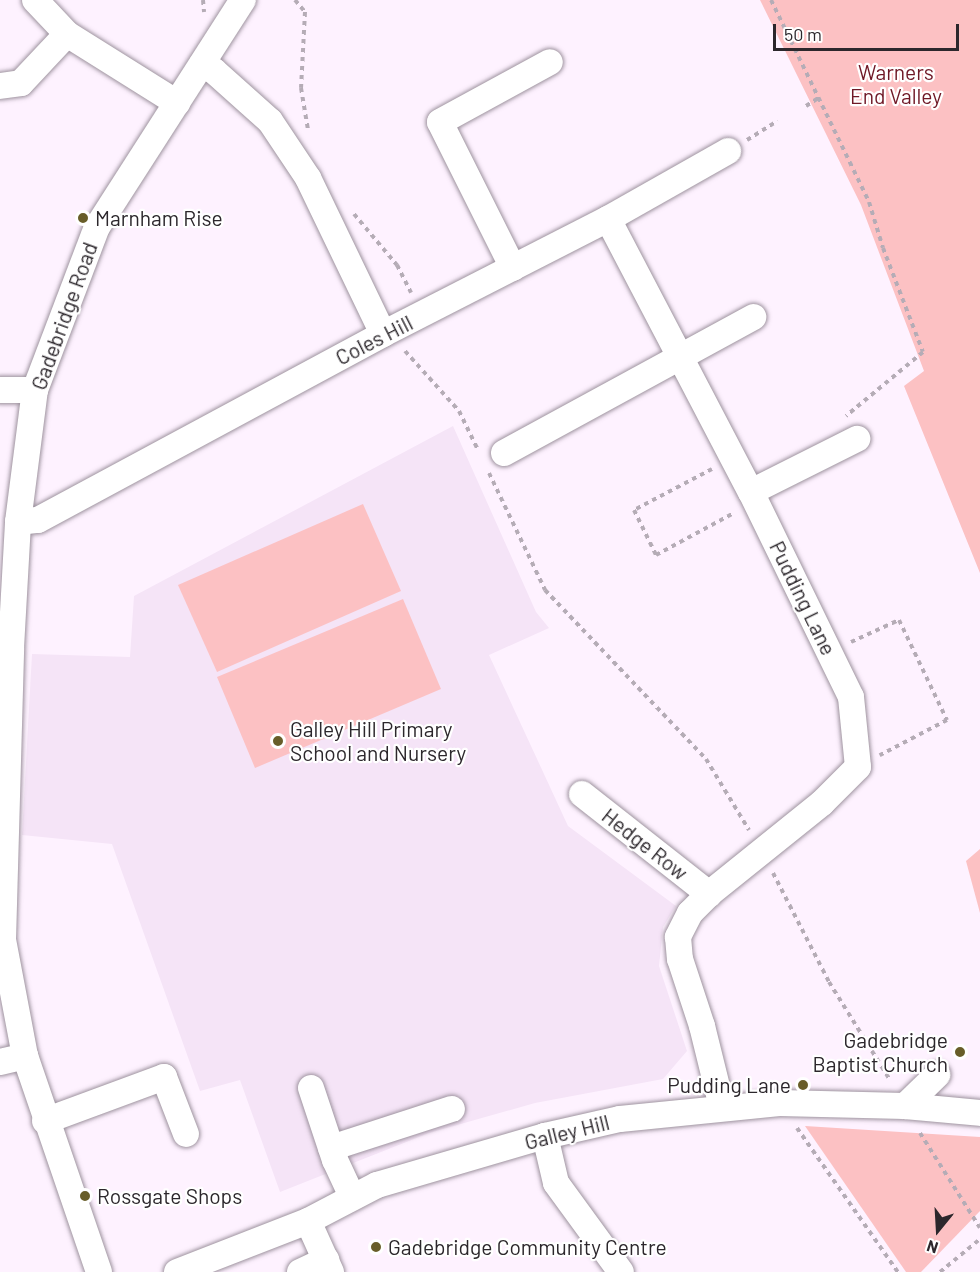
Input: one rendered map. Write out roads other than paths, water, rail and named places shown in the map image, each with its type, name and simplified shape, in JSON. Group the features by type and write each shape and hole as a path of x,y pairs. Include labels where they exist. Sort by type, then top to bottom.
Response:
{"street":[{"path":"34,0 67,34 177,103"},
{"name":"Gadebridge Road","path":"99,1272 45,1121 25,1056 3,940 11,648 18,522 35,390 97,226 243,0"},
{"path":"0,86 21,83 67,34"},
{"path":"513,268 440,122 550,62"},
{"path":"202,64 214,71 270,121 309,178 383,334"},
{"name":"Coles Hill","path":"18,522 38,520 383,334 608,219 728,151"},
{"name":"Pudding Lane","path":"608,219 754,497 851,697 858,767 822,803 761,849 708,894"},
{"path":"489,457 753,317"},
{"path":"0,390 35,390"},
{"path":"754,497 857,439"},
{"name":"Hedge Row","path":"582,794 708,894"},
{"path":"708,894 690,913 678,937 680,959 702,1026 722,1107"},
{"path":"0,1062 25,1056"},
{"path":"905,1106 938,1075"},
{"path":"45,1121 164,1077 186,1134"},
{"path":"310,1088 331,1148 352,1196"},
{"name":"Galley Hill","path":"177,1272 308,1221 376,1185 545,1136 620,1119 779,1103 905,1106 980,1113"},
{"path":"331,1148 452,1109"},
{"path":"545,1136 556,1183 621,1272"},
{"path":"300,1272 328,1266 308,1221"}],"place":[{"name":"Marnham Rise","path":"83,218"},
{"name":"Galley Hill Primary School and Nursery","path":"278,741"},
{"name":"Gadebridge Baptist Church","path":"960,1052"},
{"name":"Pudding Lane","path":"803,1085"},
{"name":"Rossgate Shops","path":"85,1196"},
{"name":"Gadebridge Community Centre","path":"376,1247"}],"park label":[{"name":"Warners End Valley","path":"896,84"}]}
